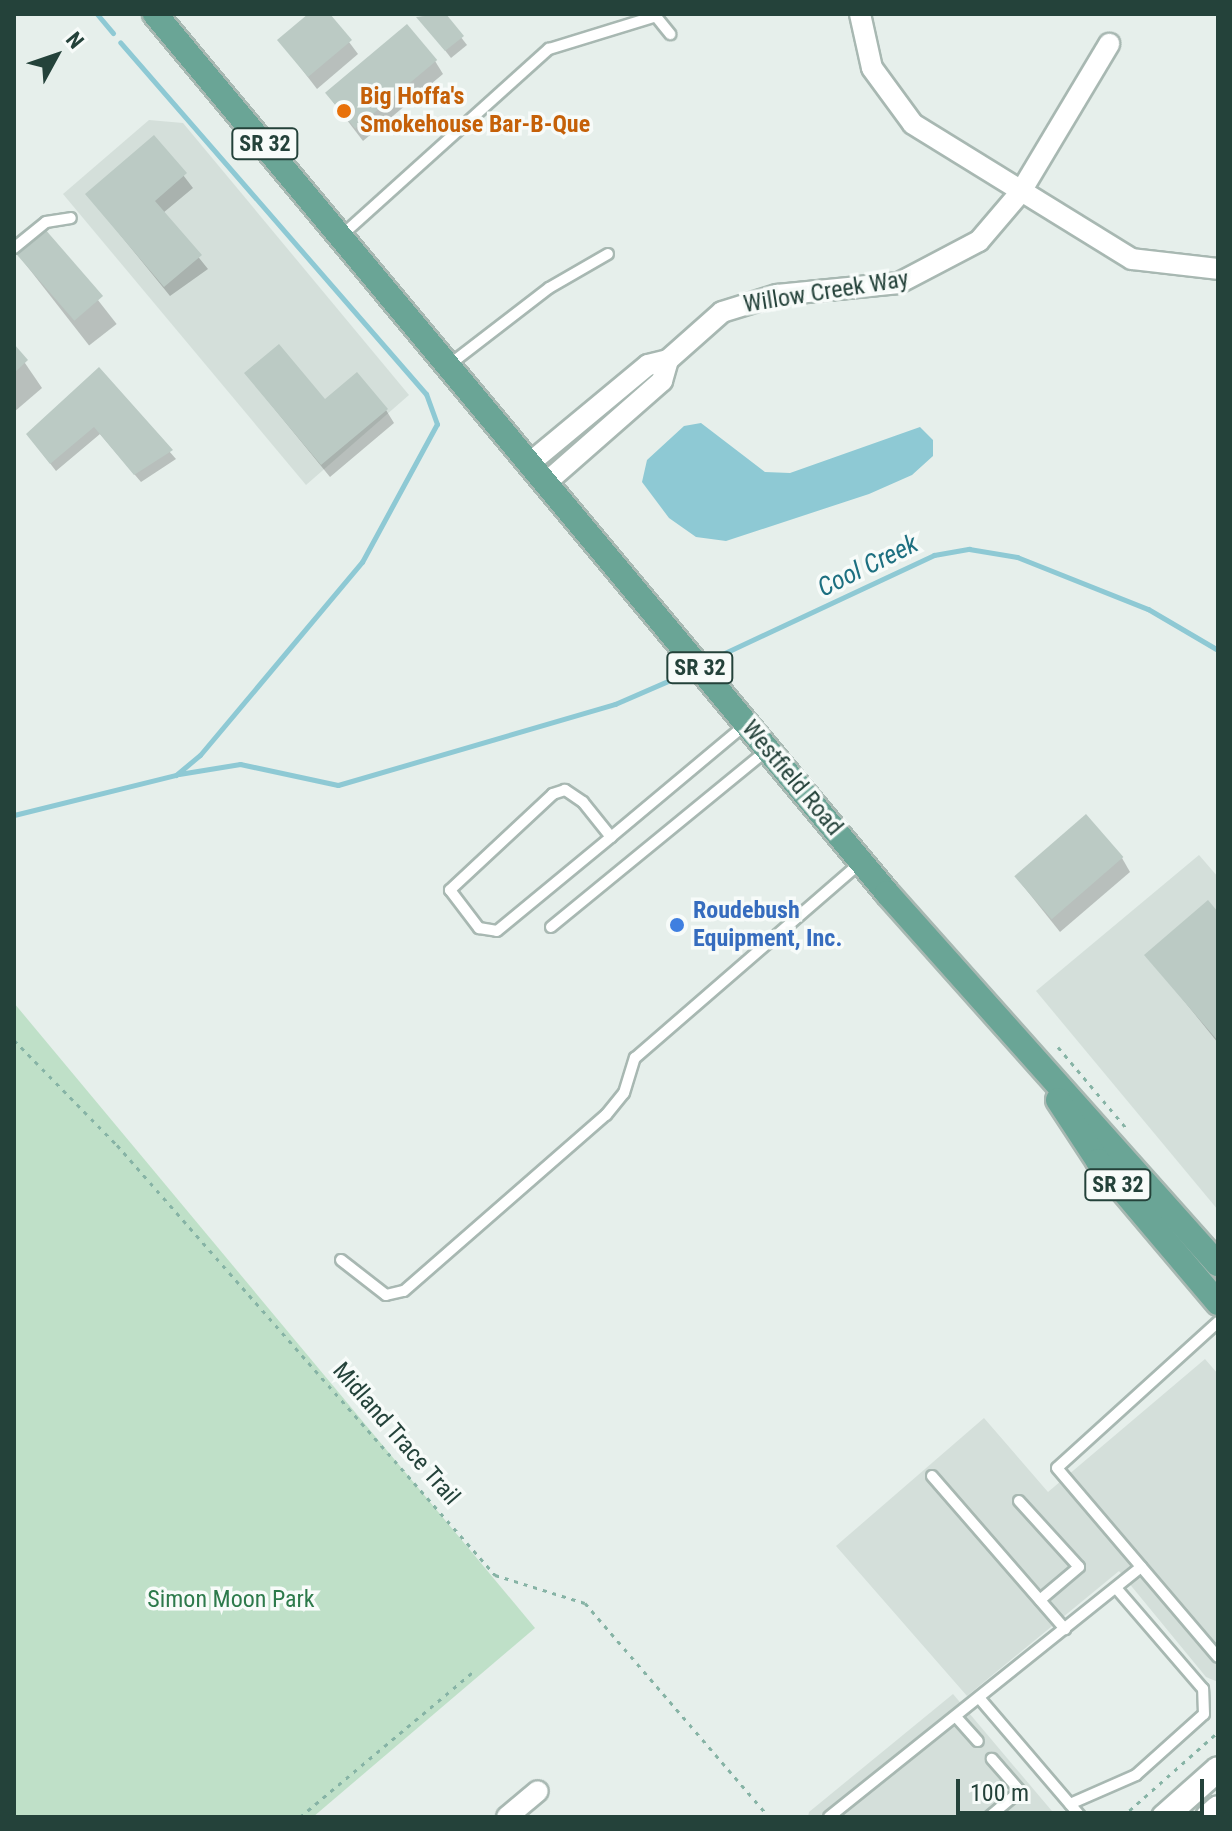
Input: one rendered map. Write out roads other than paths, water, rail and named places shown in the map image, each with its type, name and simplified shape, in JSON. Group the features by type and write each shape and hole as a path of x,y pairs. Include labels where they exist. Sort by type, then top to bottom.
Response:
{"main road":[{"name":"SR 32","path":"155,14 341,236"},
{"name":"Westfield Road","path":"341,236 548,481 861,861 1030,1058 1117,1145 1218,1264"},
{"name":"Westfield Road","path":"1030,1058 1098,1161 1218,1303"}],"street":[{"path":"860,14 872,68 898,110 1020,193 1132,259 1218,269"},
{"name":"Willow Creek Way","path":"548,481 662,381 668,360 742,303 899,283 941,267 996,226 1020,193 1109,44"},
{"path":"531,462 648,365 668,360"},
{"path":"1164,1817 1218,1769"},
{"path":"507,1817 538,1791"},
{"path":"1208,1817 1218,1808"}],"lane":[{"path":"341,236 549,49 655,15 670,34"},
{"path":"14,248 46,222 71,218"},
{"path":"449,365 549,288 608,254"},
{"path":"611,837 583,802 565,790 553,794 450,890 479,928 497,931 611,837 747,724"},
{"path":"551,927 768,750"},
{"path":"341,1260 386,1295 404,1291 606,1115 624,1093 635,1058 861,861"},
{"path":"1218,1322 1057,1468 1218,1657"},
{"path":"932,1476 1065,1629"},
{"path":"1019,1501 1079,1567 1040,1600"},
{"path":"829,1817 981,1700 1141,1567"},
{"path":"1070,1804 1136,1775 1204,1714 1203,1689 1116,1588"},
{"path":"981,1700 1081,1817"},
{"path":"957,1718 978,1741"},
{"path":"989,1817 1020,1791 992,1759"}],"water":[{"path":"701,423 765,472 790,473 920,427 933,440 933,456 912,475 869,494 726,541 696,537 669,518 642,482 647,460 684,426"}],"waterway":[{"path":"97,14 113,33"},
{"path":"14,815 176,775 200,755 362,562 437,424 426,394 120,42"},
{"name":"Cool Creek","path":"714,658 934,555 969,549 1017,557 1148,609 1218,650"},
{"name":"Cool Creek","path":"179,774 240,764 338,785 615,704 684,674"}],"place":[{"name":"Big Hoffa's Smokehouse Bar-B-Que","path":"344,111"},
{"name":"Roudebush Equipment, Inc.","path":"677,925"}],"park label":[{"name":"Simon Moon Park","path":"231,1600"}]}
